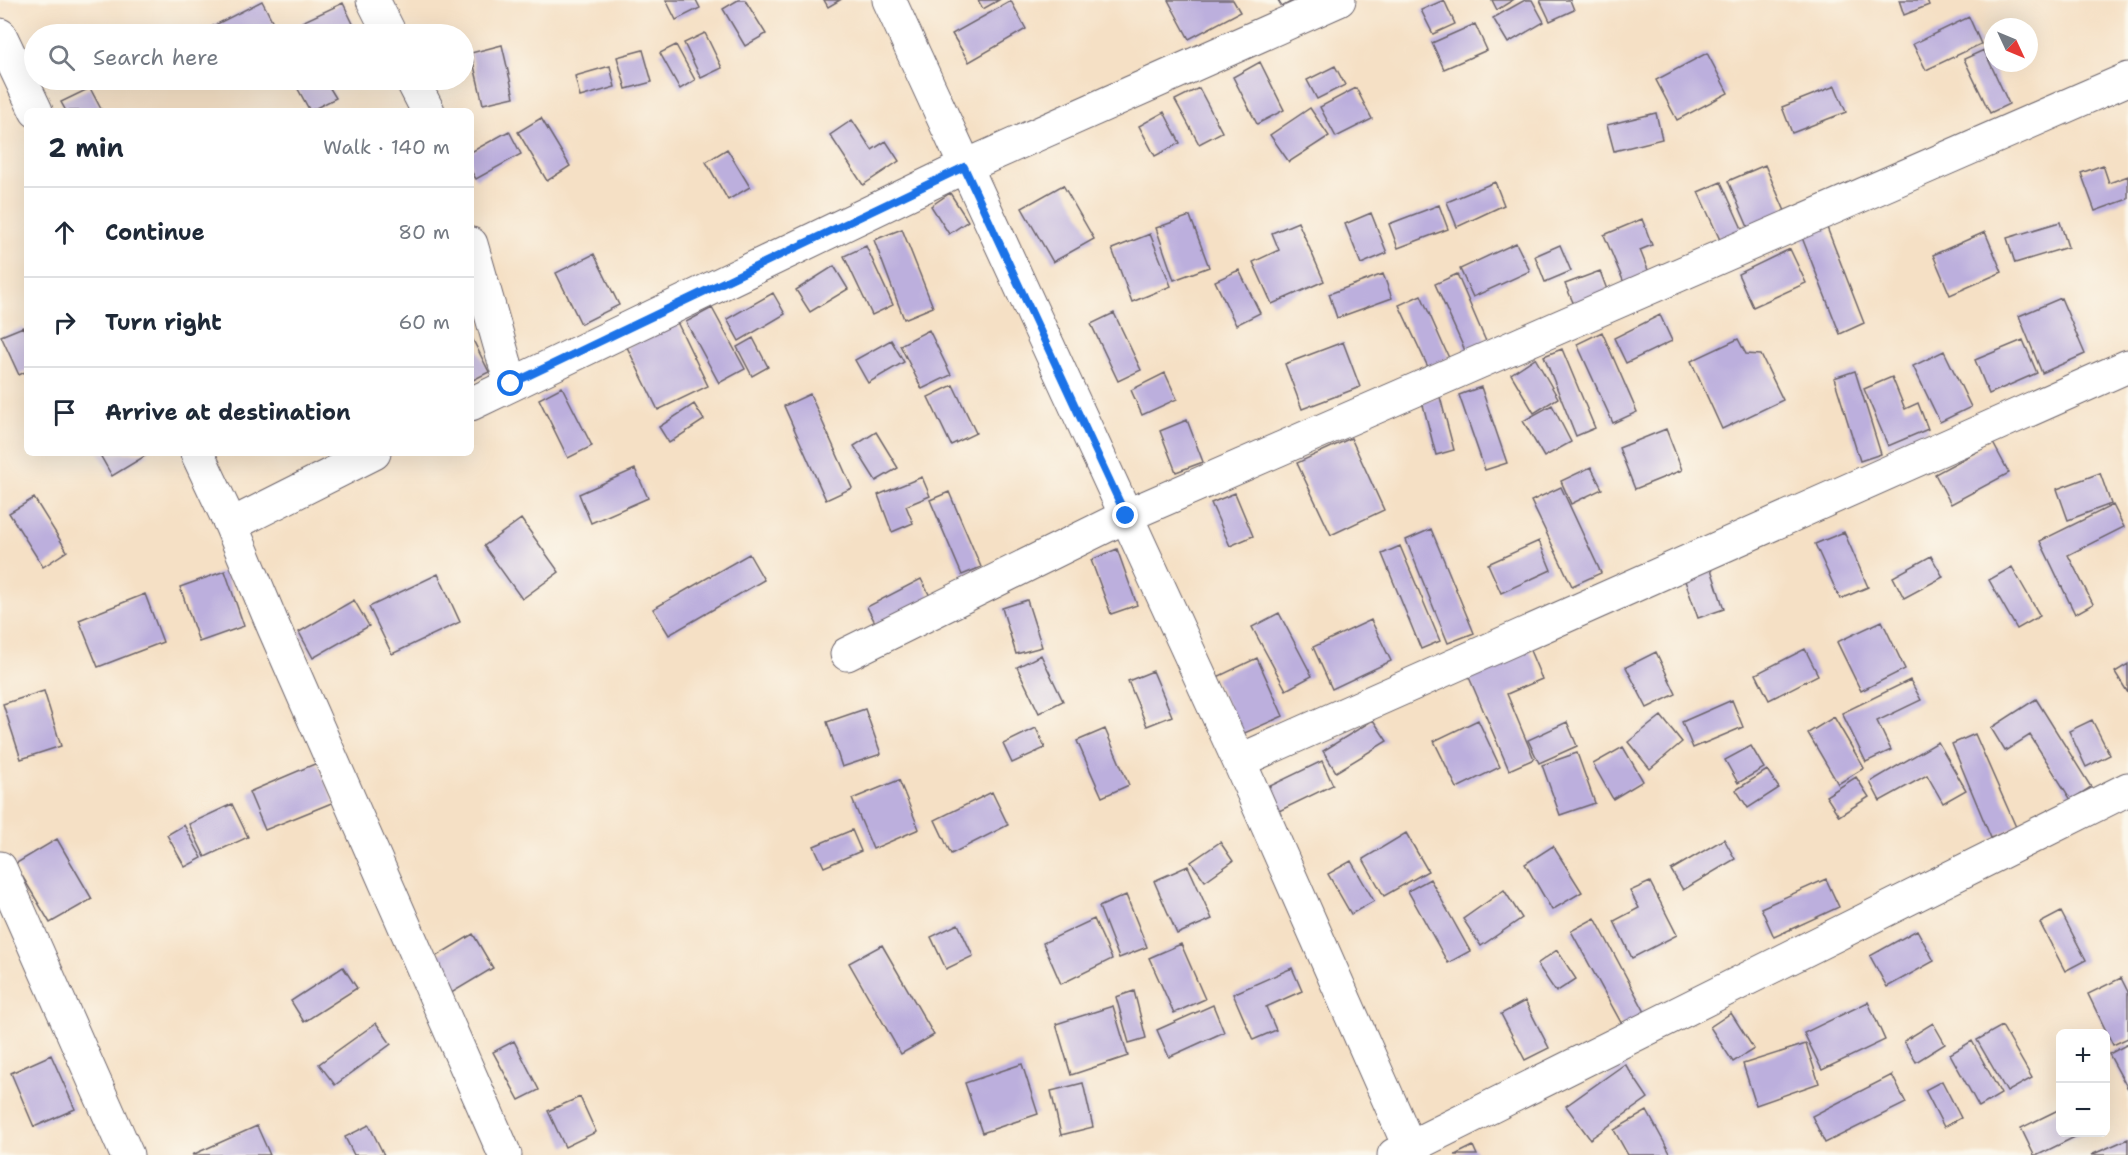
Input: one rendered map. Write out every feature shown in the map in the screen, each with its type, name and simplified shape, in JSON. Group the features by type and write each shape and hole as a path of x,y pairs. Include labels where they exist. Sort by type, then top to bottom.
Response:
{"street":[{"path":"373,0 385,24"},
{"path":"889,0 1239,761 1406,1153 2128,789"},
{"path":"474,402 964,167 1339,0"},
{"path":"0,35 24,86"},
{"path":"847,654 1126,516 2128,79"},
{"path":"26,90 35,108"},
{"path":"417,90 426,108"},
{"path":"474,254 511,384"},
{"path":"1239,761 2128,366"},
{"path":"198,456 231,525 504,1155"},
{"path":"231,525 368,456"},
{"path":"0,868 127,1155"}],"building":[{"path":"666,0 696,0 700,8 676,20"},
{"path":"738,0 745,0 766,34 745,46 723,9"},
{"path":"824,0 840,0 828,7"},
{"path":"978,0 999,0 983,9"},
{"path":"1168,0 1233,0 1240,12 1189,39"},
{"path":"1278,0 1294,0 1282,7"},
{"path":"1444,0 1455,24 1433,34 1421,10"},
{"path":"1492,0 1513,0 1497,10"},
{"path":"1525,0 1532,0 1544,22 1508,43 1493,18"},
{"path":"1540,0 1570,0 1574,10 1550,21"},
{"path":"1899,0 1927,0 1929,5 1904,15"},
{"path":"262,1 274,24 217,24"},
{"path":"1011,1 1026,29 969,62 952,34"},
{"path":"343,3 353,24 303,24 302,22"},
{"path":"1969,17 1981,44 1926,70 1913,44"},
{"path":"1475,24 1487,50 1444,69 1432,43"},
{"path":"705,33 722,68 701,78 684,43"},
{"path":"502,45 514,97 483,104 474,66 474,52"},
{"path":"676,45 695,80 680,89 660,53"},
{"path":"643,50 652,82 626,89 617,57"},
{"path":"1984,50 1984,72 1994,72 2009,104 1990,113 1964,59"},
{"path":"1707,53 1728,93 1677,120 1656,80"},
{"path":"1260,62 1284,110 1257,124 1233,77"},
{"path":"610,66 615,87 580,97 575,76"},
{"path":"1335,66 1345,85 1317,99 1307,80"},
{"path":"1835,86 1846,112 1792,133 1782,107"},
{"path":"1199,88 1222,132 1199,144 1175,100"},
{"path":"1356,88 1372,119 1336,137 1320,107"},
{"path":"86,90 91,90 100,108 64,108 61,102"},
{"path":"298,90 331,90 336,98 316,108 308,108"},
{"path":"1310,108 1329,136 1289,162 1270,135"},
{"path":"1164,112 1180,143 1155,156 1139,126"},
{"path":"1656,113 1662,139 1614,151 1607,125"},
{"path":"541,118 570,166 547,181 518,132"},
{"path":"852,120 872,150 886,141 899,161 863,185 830,135"},
{"path":"509,131 521,154 476,179 474,150"},
{"path":"727,149 750,187 728,200 706,162"},
{"path":"1765,165 1788,218 1751,234 1728,181"},
{"path":"2103,165 2109,183 2128,176 2128,199 2095,211 2081,173"},
{"path":"1495,182 1504,205 1457,227 1447,202"},
{"path":"1721,182 1743,231 1721,242 1698,192"},
{"path":"1063,185 1094,239 1053,262 1022,208"},
{"path":"950,193 968,221 949,234 931,206"},
{"path":"1439,205 1448,229 1398,248 1389,224"},
{"path":"1371,213 1387,253 1361,264 1345,224"},
{"path":"1190,216 1209,267 1174,280 1156,228"},
{"path":"1642,219 1652,245 1640,250 1650,275 1625,285 1604,235"},
{"path":"1298,222 1324,281 1272,304 1253,262 1279,250 1272,233"},
{"path":"2060,222 2068,247 2015,263 2007,238"},
{"path":"1826,225 1864,323 1840,334 1801,235"},
{"path":"902,229 933,307 904,319 874,240"},
{"path":"1985,232 2002,272 1950,295 1933,255"},
{"path":"1150,234 1171,286 1132,302 1112,249"},
{"path":"1516,243 1530,271 1473,297 1460,269"},
{"path":"1560,245 1571,271 1545,282 1535,256"},
{"path":"866,246 893,305 872,315 844,256"},
{"path":"1790,249 1806,283 1753,307 1738,274"},
{"path":"594,254 619,305 581,324 556,273"},
{"path":"834,266 848,289 810,312 796,290"},
{"path":"1239,270 1260,313 1236,325 1215,281"},
{"path":"1600,271 1609,295 1576,309 1565,284"},
{"path":"1383,274 1392,298 1337,318 1329,294"},
{"path":"1457,274 1488,346 1467,355 1435,284"},
{"path":"773,293 785,314 739,341 727,319"},
{"path":"1421,295 1449,358 1428,367 1399,305"},
{"path":"2061,298 2085,354 2042,373 2019,316"},
{"path":"712,308 745,369 719,383 686,322"},
{"path":"1114,313 1141,370 1118,381 1091,324"},
{"path":"1660,315 1672,341 1626,363 1614,338"},
{"path":"677,322 708,386 658,410 627,347"},
{"path":"23,327 24,372 19,375 1,336"},
{"path":"929,330 951,375 922,389 900,345"},
{"path":"1602,332 1637,412 1613,423 1577,344"},
{"path":"753,338 768,367 752,376 737,347"},
{"path":"1738,339 1746,354 1761,355 1783,400 1722,429 1691,361"},
{"path":"891,340 904,362 868,383 855,360"},
{"path":"2023,340 2037,373 1989,394 1975,360"},
{"path":"474,342 489,372 474,380"},
{"path":"1343,342 1360,387 1302,409 1285,364"},
{"path":"1562,349 1595,428 1576,436 1544,356"},
{"path":"1944,351 1971,407 1940,422 1913,366"},
{"path":"1535,358 1558,398 1534,413 1511,374"},
{"path":"1855,371 1881,454 1860,461 1834,378"},
{"path":"1165,373 1177,399 1142,415 1131,390"},
{"path":"1892,377 1905,409 1918,403 1928,429 1888,446 1864,389"},
{"path":"953,385 976,433 951,445 928,397"},
{"path":"562,387 592,446 568,458 539,399"},
{"path":"1481,387 1507,463 1485,470 1459,395"},
{"path":"810,394 852,488 826,500 784,406"},
{"path":"1440,397 1454,450 1436,455 1422,401"},
{"path":"694,404 704,420 669,443 659,427"},
{"path":"1552,405 1571,442 1544,457 1523,421"},
{"path":"1187,420 1203,462 1176,472 1160,431"},
{"path":"1666,429 1682,470 1635,489 1619,448"},
{"path":"876,432 898,468 876,481 854,446"},
{"path":"1351,438 1384,510 1331,535 1297,463"},
{"path":"1993,443 2009,473 1951,504 1935,474"},
{"path":"101,456 145,456 112,476"},
{"path":"1591,467 1602,489 1571,504 1561,481"},
{"path":"635,469 648,498 591,523 579,494"},
{"path":"2100,473 2111,504 2068,520 2057,489"},
{"path":"922,477 930,496 906,506 913,523 892,532 878,495"},
{"path":"1561,487 1601,573 1572,586 1531,501"},
{"path":"949,492 981,567 962,575 930,500"},
{"path":"1235,493 1253,536 1230,546 1211,503"},
{"path":"34,498 67,551 43,567 9,513"},
{"path":"2113,505 2124,527 2068,555 2093,604 2075,614 2040,541"},
{"path":"521,519 559,572 522,599 484,546"},
{"path":"1431,529 1474,633 1448,643 1406,540"},
{"path":"1844,532 1868,587 1840,599 1815,544"},
{"path":"1539,541 1551,570 1501,593 1488,564"},
{"path":"1400,546 1440,641 1421,649 1382,554"},
{"path":"1117,549 1137,605 1111,614 1091,560"},
{"path":"749,554 764,580 669,635 653,609"},
{"path":"1931,556 1943,577 1904,598 1893,577"},
{"path":"2012,567 2040,616 2017,629 1989,580"},
{"path":"1711,569 1724,609 1698,618 1684,578"},
{"path":"225,571 244,626 199,642 180,587"},
{"path":"438,574 460,622 392,654 369,607"},
{"path":"921,579 933,602 879,630 867,607"},
{"path":"145,594 163,642 98,667 79,620"},
{"path":"354,600 369,626 313,658 299,632"},
{"path":"1027,600 1042,647 1016,654 1002,608"},
{"path":"1279,613 1312,676 1286,690 1252,627"},
{"path":"1371,620 1391,661 1332,689 1313,647"},
{"path":"1882,621 1905,669 1861,691 1837,642"},
{"path":"1529,648 1542,679 1507,694 1534,759 1509,770 1468,675"},
{"path":"1805,649 1818,675 1769,700 1756,674"},
{"path":"1656,652 1676,694 1647,708 1626,667"},
{"path":"1041,655 1063,701 1039,713 1017,667"},
{"path":"1257,658 1283,716 1240,735 1215,678"},
{"path":"2128,664 2128,693 2115,672"},
{"path":"1153,671 1172,716 1147,726 1128,681"},
{"path":"1910,680 1921,700 1877,721 1891,750 1866,762 1842,713"},
{"path":"44,691 61,746 21,759 3,704"},
{"path":"2036,699 2091,787 2071,800 2030,735 2005,751 1991,728"},
{"path":"1732,700 1743,727 1693,748 1682,722"},
{"path":"865,709 881,754 842,767 827,722"},
{"path":"1661,716 1682,742 1650,769 1628,742"},
{"path":"1834,717 1864,768 1838,784 1808,733"},
{"path":"1373,720 1387,741 1336,772 1323,751"},
{"path":"1478,720 1500,767 1457,788 1434,741"},
{"path":"2092,720 2110,755 2086,767 2069,731"},
{"path":"1567,722 1577,746 1539,763 1528,740"},
{"path":"1036,728 1045,748 1012,763 1003,744"},
{"path":"1105,729 1129,785 1102,797 1077,741"},
{"path":"1975,734 2016,827 1991,838 1952,744"},
{"path":"1938,742 1966,790 1943,803 1927,775 1880,801 1870,782"},
{"path":"1751,746 1764,768 1738,783 1725,760"},
{"path":"1623,747 1643,781 1613,799 1593,764"},
{"path":"1577,753 1595,803 1560,815 1542,765"},
{"path":"1322,761 1333,785 1279,811 1268,787"},
{"path":"317,763 334,802 265,830 249,792"},
{"path":"1767,770 1779,788 1748,808 1736,790"},
{"path":"1856,777 1869,797 1839,816 1826,796"},
{"path":"899,780 919,829 873,849 852,799"},
{"path":"992,792 1008,825 951,854 935,820"},
{"path":"232,804 248,837 205,857 189,824"},
{"path":"184,825 202,858 185,867 167,835"},
{"path":"852,830 861,851 824,867 814,846"},
{"path":"1406,833 1428,871 1384,896 1363,859"},
{"path":"57,839 92,899 50,923 15,864"},
{"path":"1724,839 1735,859 1683,890 1671,870"},
{"path":"1220,842 1233,861 1205,881 1191,862"},
{"path":"1553,846 1582,892 1552,910 1525,864"},
{"path":"1351,861 1374,901 1351,914 1328,874"},
{"path":"1188,866 1212,919 1177,934 1154,881"},
{"path":"1430,879 1470,951 1448,963 1408,891"},
{"path":"1826,879 1839,907 1774,937 1761,908"},
{"path":"1650,882 1677,935 1632,958 1614,921 1639,908 1630,891"},
{"path":"1504,890 1522,918 1481,946 1463,919"},
{"path":"1126,895 1147,947 1119,958 1099,907"},
{"path":"2061,912 2086,960 2065,971 2040,923"},
{"path":"1595,918 1647,1016 1624,1028 1571,931"},
{"path":"1094,919 1112,959 1061,984 1043,943"},
{"path":"958,924 973,956 946,969 931,937"},
{"path":"1917,930 1934,961 1887,987 1870,956"},
{"path":"473,934 493,968 443,998 423,964"},
{"path":"1181,944 1205,999 1174,1013 1149,958"},
{"path":"882,945 934,1035 901,1054 849,963"},
{"path":"1557,950 1576,979 1556,992 1537,964"},
{"path":"343,967 357,988 304,1022 291,1001"},
{"path":"1292,968 1302,991 1266,1007 1276,1030 1253,1040 1233,994"},
{"path":"2121,978 2128,992 2128,1038 2113,1045 2110,1039 2110,1029 2105,1029 2088,994"},
{"path":"1134,991 1146,1038 1129,1043 1116,997"},
{"path":"1525,1001 1549,1048 1525,1060 1501,1014"},
{"path":"1868,1002 1885,1040 1822,1070 1804,1033"},
{"path":"1213,1005 1224,1032 1169,1057 1157,1030"},
{"path":"1113,1006 1128,1056 1071,1075 1056,1024"},
{"path":"1731,1013 1754,1049 1733,1062 1710,1027"},
{"path":"376,1023 391,1044 335,1085 319,1064"},
{"path":"1933,1023 1945,1044 1916,1062 1904,1041"},
{"path":"2002,1026 2032,1078 2007,1092 1977,1040"},
{"path":"514,1041 539,1090 519,1100 493,1052"},
{"path":"1972,1041 2001,1094 1979,1107 1950,1054"},
{"path":"1806,1044 1819,1083 1756,1105 1743,1064"},
{"path":"2128,1044 2128,1089 2110,1056 2110,1053"},
{"path":"51,1055 75,1109 34,1127 11,1073"},
{"path":"1022,1064 1038,1114 982,1133 965,1083"},
{"path":"1625,1064 1648,1098 1590,1139 1566,1106"},
{"path":"1892,1075 1906,1103 1825,1143 1812,1116"},
{"path":"1942,1081 1961,1118 1944,1127 1925,1090"},
{"path":"1083,1083 1093,1127 1061,1135 1051,1091"},
{"path":"580,1097 596,1132 565,1147 548,1111"},
{"path":"1647,1111 1671,1155 1628,1155 1614,1130"},
{"path":"2056,1111 2056,1137 2075,1137 2034,1155 2021,1128"},
{"path":"369,1125 384,1155 354,1155 345,1137"},
{"path":"257,1126 270,1155 192,1155"},
{"path":"2128,1139 2128,1155 2091,1155"},
{"path":"1473,1146 1477,1155 1455,1155"}],"route":[{"path":"511,384 964,167 1126,516"}]}
